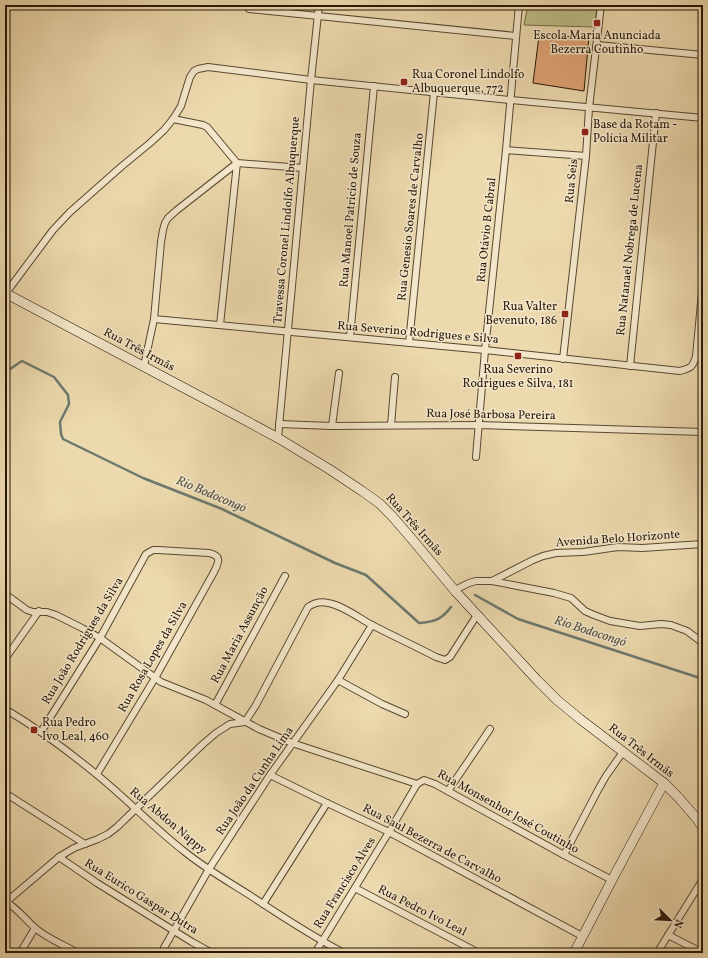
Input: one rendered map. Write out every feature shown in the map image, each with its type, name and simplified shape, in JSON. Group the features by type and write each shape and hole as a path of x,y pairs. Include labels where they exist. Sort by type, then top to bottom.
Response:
{"street":[{"name":"Travessa Coronel Lindolfo Albuquerque","path":"278,438 319,5"},
{"name":"Rua Otávio B Cabral","path":"476,457 519,5"},
{"name":"Rua Seis","path":"563,359 586,156 589,108 601,5"},
{"path":"249,9 516,36"},
{"path":"597,45 703,55"},
{"path":"6,293 53,230 70,212 164,130 181,106 190,76 198,69 208,67 311,80 703,118"},
{"name":"Rua Manoel Patricio de Souza","path":"350,338 374,86"},
{"name":"Rua Genesio Soares de Carvalho","path":"409,343 434,92"},
{"name":"Rua Natanael Nobrega de Lucena","path":"630,366 656,113"},
{"path":"173,119 207,127 237,163 220,325"},
{"path":"506,150 586,156"},
{"path":"144,366 154,319 161,242 165,223 168,218 237,163 303,168"},
{"name":"Rua Severino Rodrigues e Silva","path":"154,319 485,350 680,371 692,366 696,356 703,282"},
{"name":"Rua Três Irmãs","path":"6,293 278,438 329,469 379,503 406,532 477,615 537,680 557,700 664,783 678,797 703,828"},
{"path":"332,426 339,373"},
{"path":"391,425 395,377"},
{"name":"Rua José Barbosa Pereira","path":"279,424 332,426 478,424 703,432"},
{"name":"Avenida Belo Horizonte","path":"492,581 533,560 556,553 618,548 703,544"},
{"name":"Rua Rosa Lopes da Silva","path":"97,774 155,678 219,561 213,554 209,553 158,550 153,550 146,554 142,560"},
{"name":"Rua João Rodrigues da Silva","path":"41,732 100,638 142,560"},
{"name":"Rua Maria Assunção","path":"215,705 284,576"},
{"path":"456,591 469,583 476,581 492,581 563,595 571,598 585,611 594,616 610,621 640,626 660,624 672,625 687,631 703,643"},
{"name":"Rua Monsenhor José Coutinho","path":"5,594 28,610 33,612 47,612 56,615 100,638 161,682 206,700 259,729 292,743 417,784 424,780 428,781 612,880"},
{"path":"78,953 35,928 6,902 59,857 74,848 108,834 117,827 216,733 230,724 245,722 256,705 308,608 321,602 338,606 372,625 445,660 450,657 477,615"},
{"path":"5,659 39,612"},
{"name":"Rua João da Cunha Lima","path":"161,953 209,869 270,775 338,680 372,625"},
{"path":"338,680 382,704 405,714"},
{"name":"Rua Abdon Nappy","path":"5,709 41,732 97,774 186,853 322,941"},
{"path":"448,791 490,729"},
{"path":"564,855 606,776 623,752"},
{"name":"Rua Saul Bezerra de Carvalho","path":"270,775 389,832 582,936"},
{"path":"574,953 664,783"},
{"name":"Rua Francisco Alves","path":"315,953 417,784"},
{"path":"5,793 85,844"},
{"path":"263,904 327,803"},
{"name":"Rua Eurico Gaspar Dutra","path":"59,857 96,883 212,953"},
{"path":"657,953 703,879"},
{"name":"Rua Pedro Ivo Leal","path":"354,888 479,953"},
{"path":"20,953 35,928"},
{"path":"668,935 703,952"},
{"path":"322,941 344,953"}],"green space":[{"path":"528,5 597,5 595,27 524,25"}],"building":[{"path":"539,36 589,37 584,91 533,83"}],"waterway":[{"name":"Rio Bodocongó","path":"5,371 22,361 54,377 68,395 69,404 60,422 63,439 143,478 222,509 335,563 366,575 419,623 438,619 451,607"},
{"name":"Rio Bodocongó","path":"475,595 518,619 703,679"}],"place":[{"name":"Escola Maria Anunciada Bezerra Coutinho","path":"597,23"},
{"name":"Rua Coronel Lindolfo Albuquerque, 772","path":"404,82"},
{"name":"Base da Rotam - Polícia Militar","path":"585,132"},
{"name":"Rua Valter Bevenuto, 186","path":"565,314"},
{"name":"Rua Severino Rodrigues e Silva, 181","path":"518,356"},
{"name":"Rua Pedro Ivo Leal, 460","path":"34,730"}]}
